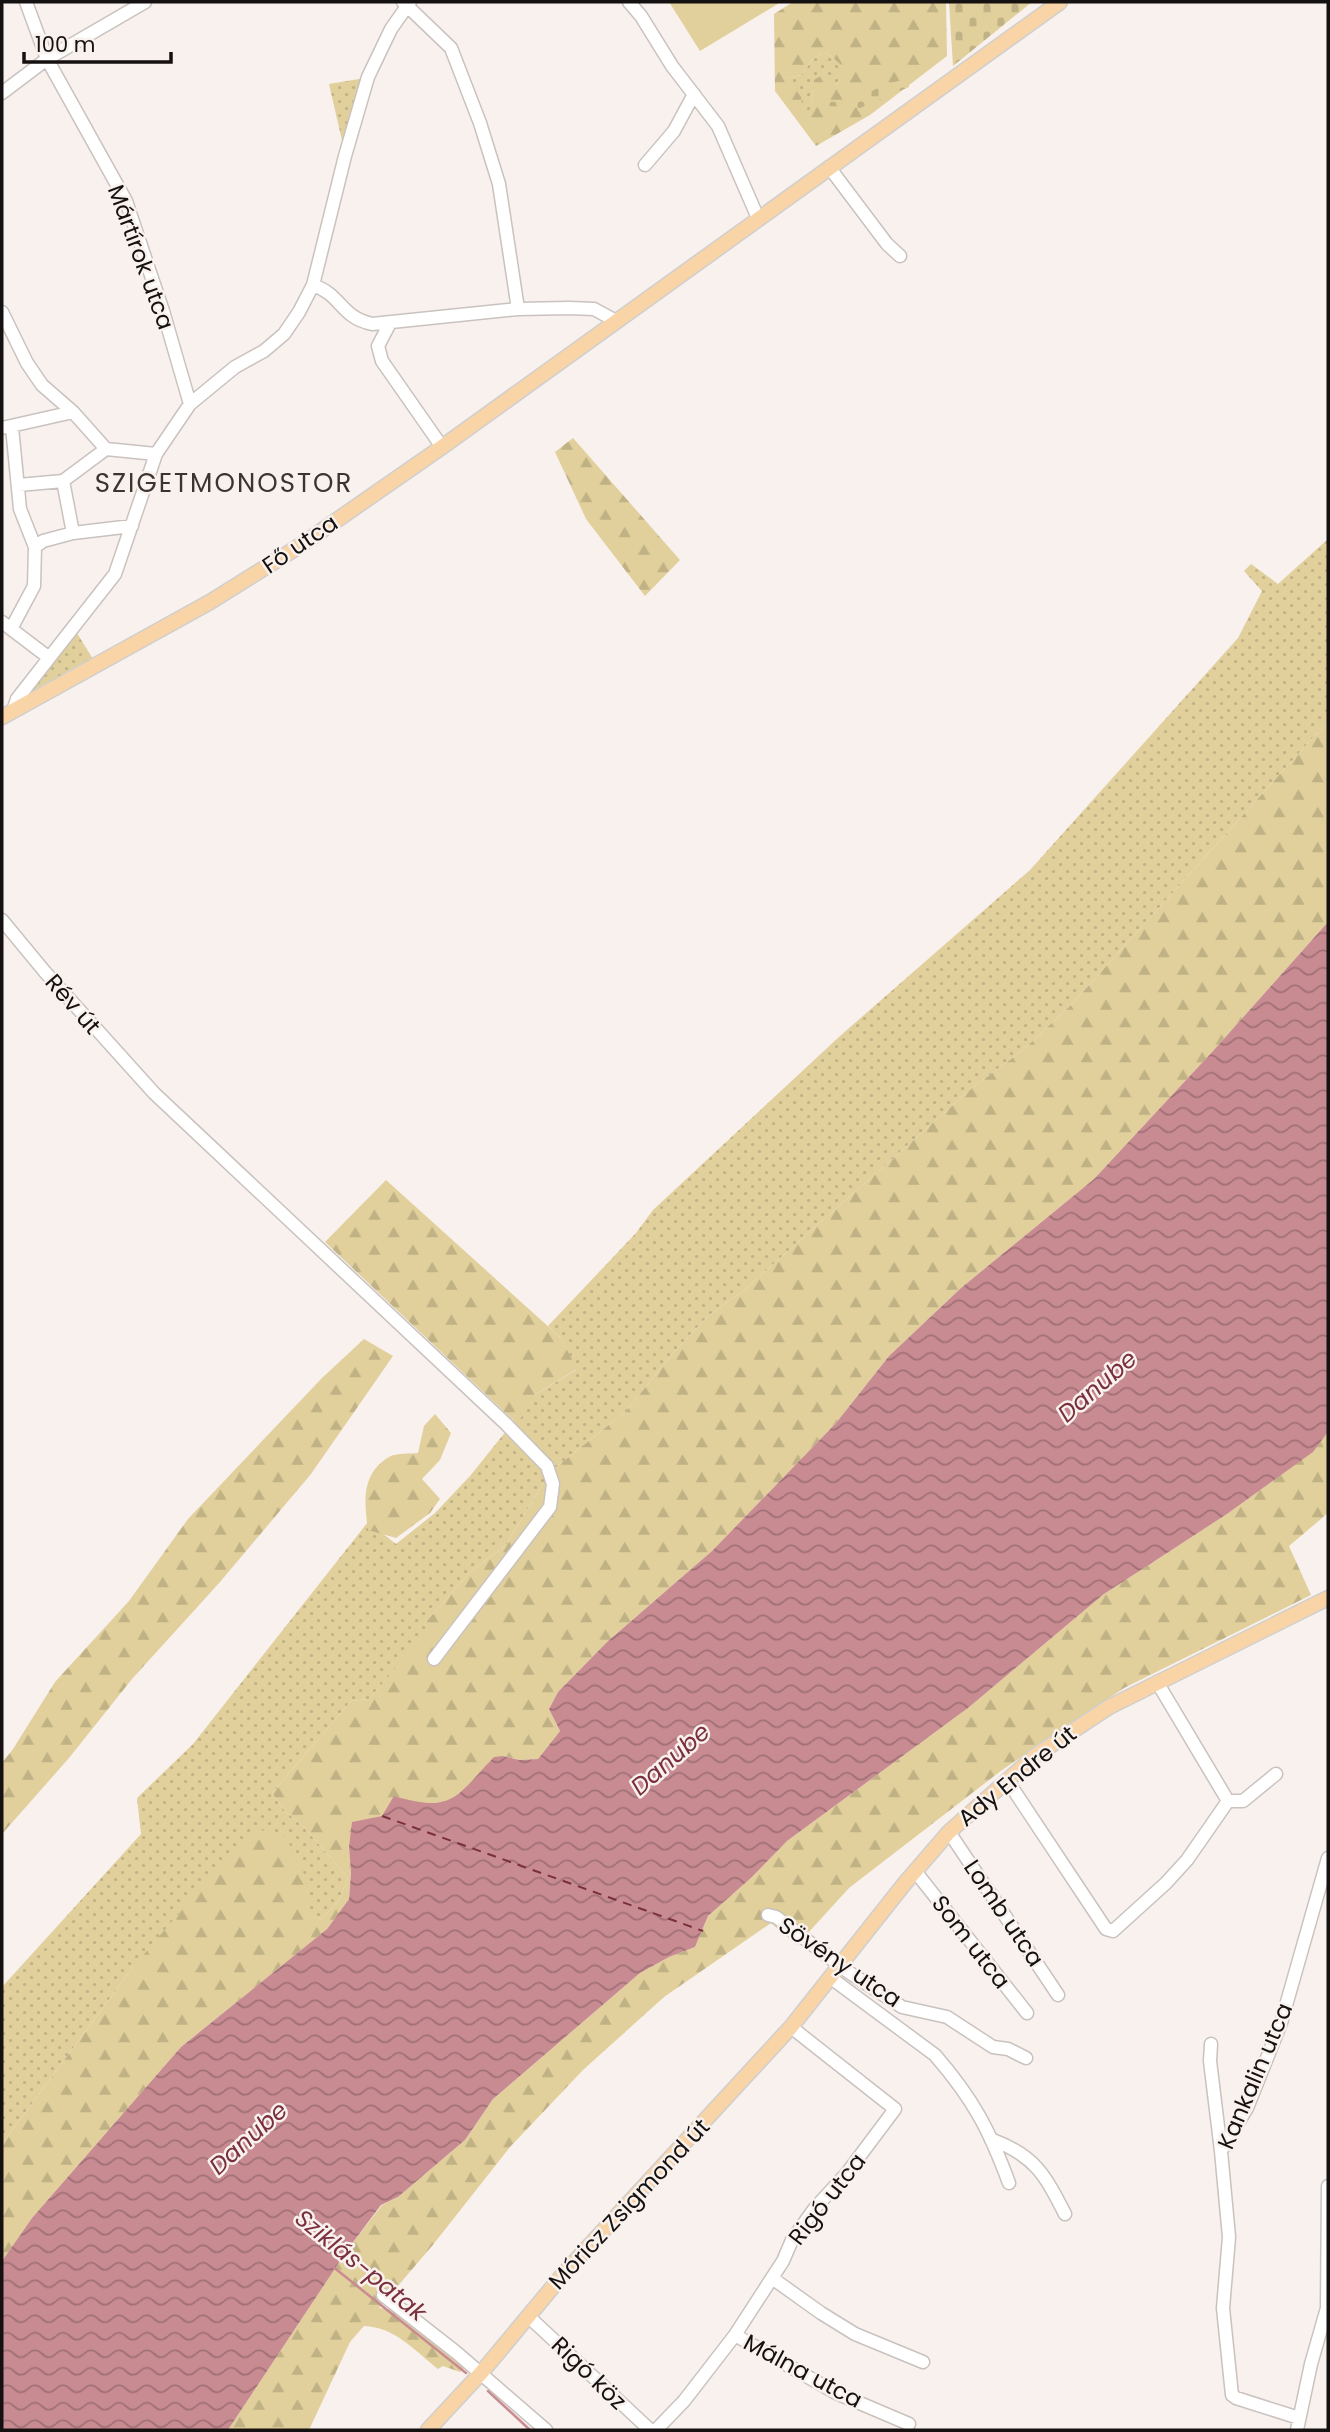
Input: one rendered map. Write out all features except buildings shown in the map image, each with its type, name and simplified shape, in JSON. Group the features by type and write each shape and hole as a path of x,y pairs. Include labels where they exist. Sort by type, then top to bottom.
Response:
{"main road":[{"name":"Fő utca","path":"7,714 211,602 301,545 442,447 1060,2"},
{"name":"Ady Endre út","path":"836,1972 949,1832 1007,1780 1072,1730 1157,1682 1328,1598"},
{"name":"Móricz Zsigmond út","path":"428,2430 566,2271 791,2027 836,1972"}],"street":[{"name":"Mártírok utca","path":"26,2 47,59 126,201 163,311 190,404"},
{"path":"2,93 47,59 145,2"},
{"path":"629,2 641,16 672,66 718,126 758,218"},
{"path":"7,714 48,657 115,573 156,454 190,404 235,367 264,351 284,334 313,285 345,156 368,78 391,29 407,3 451,48 480,122 499,184 518,309"},
{"path":"645,165 674,131 694,94"},
{"path":"829,167 900,256"},
{"path":"313,285 323,288 350,316 372,324 518,309 569,308 594,309 616,321"},
{"path":"2,312 27,363 42,385 73,412 106,449"},
{"path":"390,323 378,346 382,361 442,447"},
{"path":"48,657 7,625 34,586 35,547 20,509 19,485 7,427 73,412"},
{"path":"19,485 62,481 106,449 156,454"},
{"path":"62,481 73,533"},
{"path":"35,547 43,541 73,533 132,526"},
{"name":"Rév út","path":"2,920 148,1086 506,1424 547,1466 553,1484 550,1507 434,1659"},
{"path":"1157,1682 1228,1801"},
{"path":"1228,1801 1242,1801 1276,1774"},
{"path":"1007,1780 1106,1929 1112,1931 1166,1883 1187,1860 1228,1801"},
{"name":"Lomb utca","path":"949,1832 1058,1995"},
{"name":"Kankalin utca","path":"1298,2424 1232,2395 1223,2308 1229,2236 1221,2151 1247,2108 1281,2023 1328,1858"},
{"name":"Som utca","path":"915,1871 1027,2013"},
{"name":"Sövény utca","path":"768,1915 776,1917 803,1937 836,1972 902,2007 947,2017 993,2047 1008,2049 1026,2057"},
{"path":"836,1972 935,2055 971,2100 993,2140 1009,2183"},
{"name":"Rigó utca","path":"656,2430 684,2401 734,2334 783,2261 792,2239 895,2109 791,2027"},
{"path":"1212,2044 1210,2061 1221,2151"},
{"path":"993,2140 1011,2146 1030,2159 1045,2178 1065,2214"},
{"path":"1298,2424 1327,2308 1328,2187"},
{"path":"772,2278 855,2334 923,2362"},
{"path":"383,2295 481,2372 546,2430"},
{"name":"Rigó köz","path":"528,2316 650,2430"},
{"name":"Málna utca","path":"734,2334 836,2393 909,2424"}],"green space":[{"path":"669,2 781,2 700,51"},
{"path":"793,2 946,2 947,56 870,115 816,146 775,91 774,14","holes":["826,52 841,65 841,79 836,85 822,75 814,80 811,100 815,110 804,118 801,97 787,78 801,75 813,59"]},
{"path":"949,2 1032,2 953,66"},
{"path":"826,52 841,65 841,79 835,86 814,90 811,100 816,110 803,119 786,78 801,75 813,59"},
{"path":"365,78 344,149 329,84"},
{"path":"903,80 909,87 860,108 813,105 815,99 853,99"},
{"path":"573,438 680,560 645,596 586,519 555,452"},
{"path":"1328,539 1328,721 1071,1005 1023,1050 971,1089 743,1291 708,1316 674,1352 626,1411 550,1472 506,1545 470,1572 425,1623 428,1632 369,1699 351,1701 272,1793 284,1810 303,1826 348,1878 339,1900 322,1919 305,1914 306,1878 133,1967 2,2144 2,1987 141,1834 137,1798 193,1744 368,1522 396,1544 435,1513 470,1476 536,1394 576,1370 561,1338 548,1326 636,1233 653,1210 840,1036 1030,870 1238,638 1262,591 1244,571 1251,564 1278,584"},
{"path":"75,630 93,659 23,700"},
{"path":"1328,721 1328,922 1094,1179 961,1288 889,1356 836,1423 712,1551 607,1642 558,1692 549,1709 560,1731 538,1759 519,1760 503,1756 484,1768 467,1787 448,1802 419,1804 395,1797 382,1816 349,1847 349,1899 327,1929 181,2047 32,2218 2,2261 2,2144 133,1967 238,1844 261,1830 286,1837 306,1878 306,1914 322,1919 339,1900 348,1878 303,1826 284,1810 272,1793 351,1701 369,1699 427,1632 425,1623 470,1572 506,1545 550,1472 626,1411 674,1352 708,1316 743,1291 971,1089 1023,1050 1071,1005"},
{"path":"386,1180 561,1338 577,1369 536,1394 517,1424 325,1242"},
{"path":"364,1339 393,1356 311,1474 220,1582 132,1679 69,1758 2,1834 2,1763 55,1682 129,1601 188,1519 322,1378"},
{"path":"435,1414 451,1433 440,1460 422,1479 440,1499 430,1513 396,1538 368,1530 367,1488 374,1470 391,1456 418,1453 424,1426"},
{"path":"1328,1432 1328,1513 1289,1546 1311,1595 1124,1688 1002,1770 849,1888 797,1945 771,1923 664,1997 583,2070 510,2147 379,2308 394,2310 466,2366 460,2372 443,2366 438,2369 395,2335 375,2327 364,2326 350,2342 309,2430 228,2430 348,2249 382,2205 398,2197 465,2140 493,2099 640,1973 695,1947 708,1916 787,1841 968,1708 1104,1594 1227,1514 1312,1452"}],"water":[{"name":"Danube","path":"1328,922 1328,1432 1313,1452 1227,1514 1104,1594 968,1708 787,1841 708,1916 695,1947 640,1973 493,2099 465,2140 398,2197 381,2205 348,2249 228,2430 2,2430 2,2261 32,2218 181,2047 327,1929 349,1899 352,1822 382,1816 394,1796 430,1803 452,1798 494,1757 538,1759 560,1731 549,1709 558,1692 607,1642 712,1551 836,1423 889,1356 961,1288 1094,1179"}],"waterway":[{"name":"Sziklás-patak","path":"332,2266 466,2373"},
{"name":"Sziklás-patak","path":"488,2391 530,2430"}],"ferry route":[{"path":"382,1816 703,1931"}],"district":[{"name":"SZIGETMONOSTOR","path":"224,483"}]}
